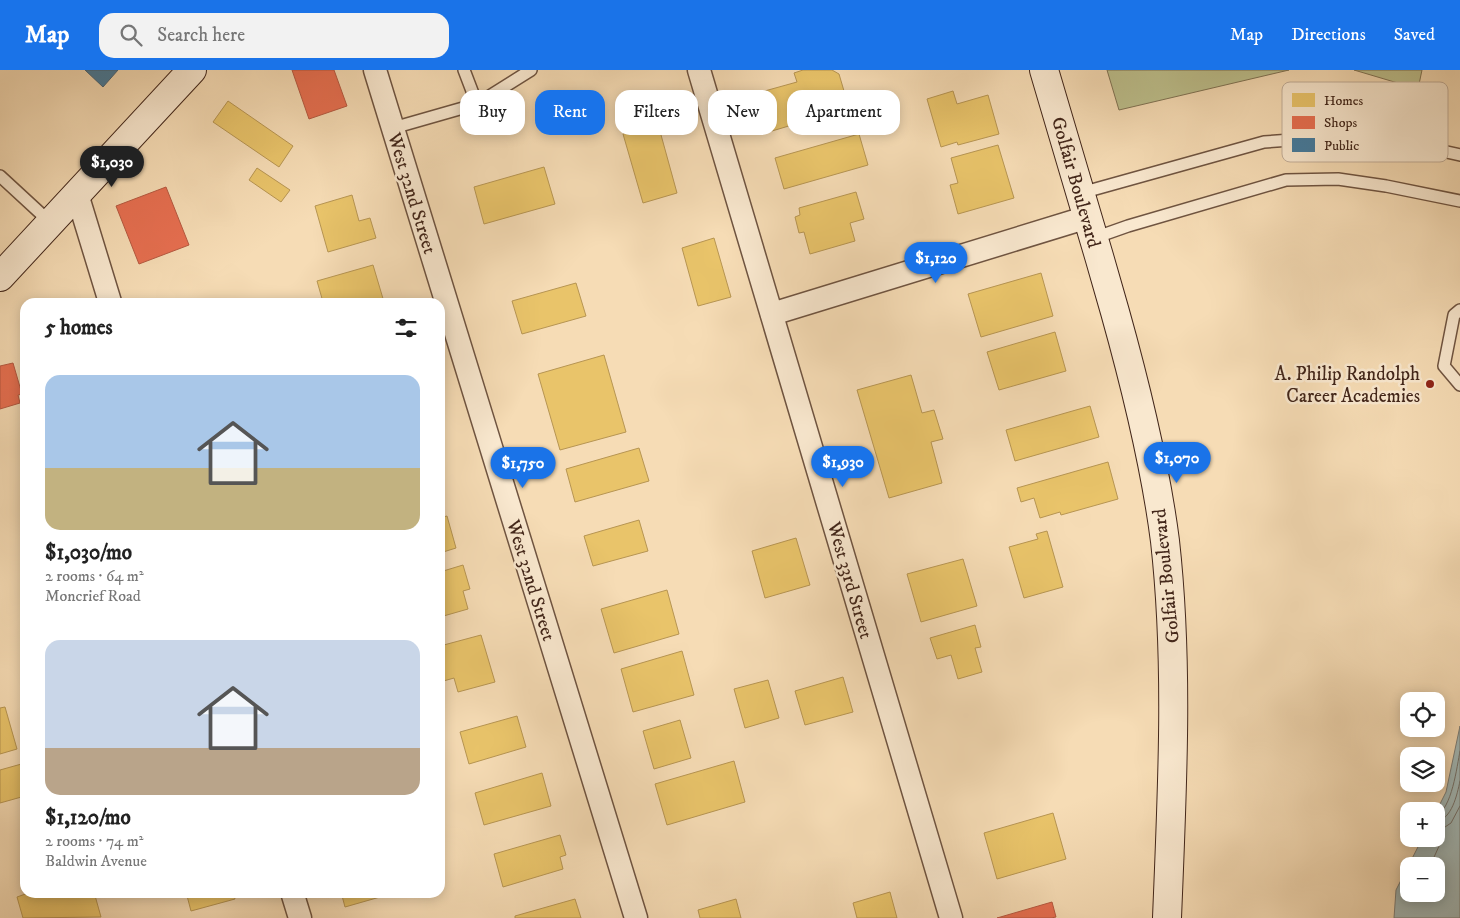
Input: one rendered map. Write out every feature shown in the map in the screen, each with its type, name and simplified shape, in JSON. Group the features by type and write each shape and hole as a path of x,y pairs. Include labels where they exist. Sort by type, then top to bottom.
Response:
{"main road":[{"path":"0,277 192,70"},
{"name":"Golfair Boulevard","path":"1044,70 1088,216 1134,381 1154,472 1164,540 1173,636 1174,742 1167,918"}],"street":[{"name":"West 32nd Street","path":"375,70 636,918"},
{"name":"West 33rd Street","path":"699,70 951,918"},
{"path":"77,194 109,298"},
{"path":"772,314 1088,216"},
{"path":"294,898 300,918"}],"lane":[{"path":"464,70 472,90"},
{"path":"499,90 531,70"},
{"path":"393,128 460,109"},
{"path":"1088,216 1264,142 1282,140"},
{"path":"0,176 51,223"},
{"path":"1088,216 1128,226 1286,180 1338,179 1460,201"},
{"path":"1460,310 1454,315 1444,366 1460,385"}],"green space":[{"path":"1107,70 1289,70 1119,110"},
{"path":"1354,70 1422,70 1419,82 1394,82"}],"water":[{"path":"1460,726 1460,918 1394,918 1396,890 1400,882 1400,902 1445,902 1445,857 1413,857 1418,847 1445,847 1445,802 1441,802 1446,792"}],"building: Homes":[{"path":"803,70 832,70 839,74 844,90 787,90 787,127 777,130 777,90 768,90 797,82 794,73"},
{"path":"953,91 957,104 988,95 999,134 958,145 957,142 941,147 927,99"},
{"path":"228,101 293,146 279,167 213,122"},
{"path":"623,135 661,135 677,193 643,203"},
{"path":"859,135 868,165 784,189 775,158"},
{"path":"998,145 1014,198 958,214 950,185 958,183 951,158"},
{"path":"544,167 555,204 484,224 474,187"},
{"path":"257,168 290,190 281,202 249,180"},
{"path":"856,192 864,219 850,223 855,241 810,254 804,232 799,233 795,217 800,215 799,208"},
{"path":"352,195 359,221 370,218 376,238 328,252 315,206"},
{"path":"714,238 731,297 698,306 682,248"},
{"path":"373,265 383,298 322,298 317,281"},
{"path":"1041,273 1053,316 981,337 968,294"},
{"path":"576,283 586,316 522,334 512,301"},
{"path":"1055,332 1066,371 999,390 987,352"},
{"path":"604,355 626,432 560,450 538,374"},
{"path":"911,375 922,413 934,410 943,439 931,442 942,483 889,498 857,390"},
{"path":"1090,406 1099,437 1015,461 1006,430"},
{"path":"639,448 649,481 575,502 566,469"},
{"path":"1108,462 1118,499 1061,515 1060,512 1040,518 1034,498 1021,502 1017,488"},
{"path":"447,516 456,548 445,551 445,517"},
{"path":"639,520 648,551 593,566 584,536"},
{"path":"1047,531 1063,587 1024,598 1009,547 1038,539 1036,534"},
{"path":"796,538 810,585 765,598 752,551"},
{"path":"963,559 977,606 921,622 907,574"},
{"path":"463,565 470,589 463,591 468,609 445,616 445,570"},
{"path":"667,590 679,634 614,653 601,609"},
{"path":"975,625 981,647 975,648 982,672 958,679 951,655 937,659 930,638"},
{"path":"481,635 495,682 458,692 454,678 445,681 445,645"},
{"path":"682,651 694,695 633,712 621,669"},
{"path":"843,677 853,712 805,725 795,691"},
{"path":"768,680 779,718 745,728 734,689"},
{"path":"5,707 17,749 0,754 0,708"},
{"path":"517,716 526,747 469,764 460,732"},
{"path":"680,720 691,758 654,769 643,731"},
{"path":"734,761 745,802 667,825 655,784"},
{"path":"20,764 20,797 0,803 0,770"},
{"path":"542,773 551,806 484,825 475,793"},
{"path":"1053,813 1066,859 997,879 984,833"},
{"path":"560,835 566,855 560,857 563,869 503,887 494,854"},
{"path":"890,892 897,918 857,918 853,903"},
{"path":"17,897 96,898 101,917 23,918"},
{"path":"188,898 235,899 191,911"},
{"path":"343,898 376,898 345,907"},
{"path":"575,899 581,918 515,918 515,916"},
{"path":"736,899 741,918 700,918 698,910"}],"building: Shops":[{"path":"292,70 334,70 347,106 309,119"},
{"path":"166,187 189,245 139,264 116,206"},
{"path":"13,363 20,387 20,394 18,395 20,403 0,409 0,366"},
{"path":"1052,902 1056,917 997,918"}],"building: Public":[{"path":"85,70 118,70 103,87"}],"place":[{"name":"A. Philip Randolph Career Academies","path":"1430,384"}]}
